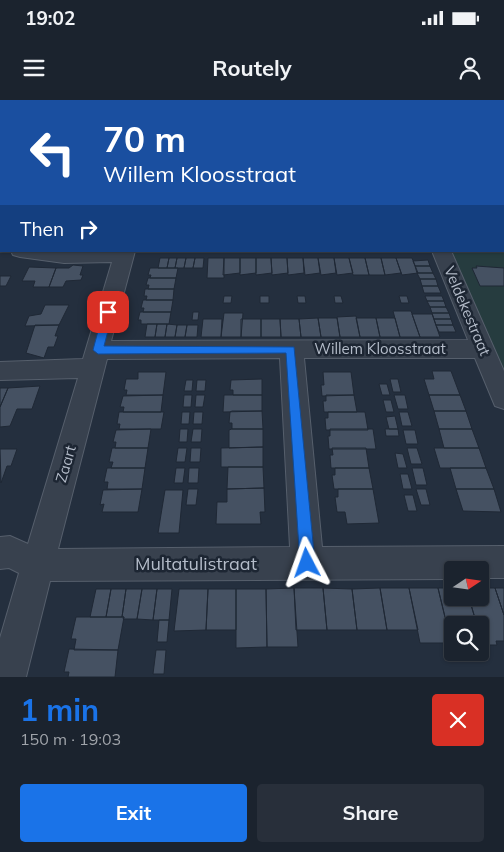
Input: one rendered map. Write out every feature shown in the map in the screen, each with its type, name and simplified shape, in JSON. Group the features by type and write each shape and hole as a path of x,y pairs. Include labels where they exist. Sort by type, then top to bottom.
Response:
{"street":[{"path":"27,252 64,257 125,253"},
{"name":"Veldekestraat","path":"441,252 504,399"},
{"name":"Zaart","path":"7,677 125,253"},
{"name":"Willem Kloosstraat","path":"0,371 95,359 291,350 483,349"},
{"path":"291,350 307,563"},
{"path":"0,552 10,552 37,565"},
{"name":"Multatulistraat","path":"37,565 504,562"}],"green space":[{"path":"450,252 504,252 504,370"}],"building":[{"path":"160,258 169,258 167,268 158,268"},
{"path":"169,258 177,258 175,268 167,268"},
{"path":"177,258 186,258 184,268 175,268"},
{"path":"186,258 195,258 193,268 184,268"},
{"path":"195,258 204,258 203,268 193,268"},
{"path":"208,258 224,258 224,278 207,278"},
{"path":"224,258 240,258 240,273 223,275"},
{"path":"240,258 256,258 256,273 240,275"},
{"path":"256,258 271,258 272,273 256,275"},
{"path":"271,258 287,258 288,273 272,275"},
{"path":"287,258 303,258 304,273 288,275"},
{"path":"303,258 318,258 320,273 305,275"},
{"path":"318,258 334,258 336,273 321,275"},
{"path":"334,258 349,258 353,273 337,275"},
{"path":"349,258 365,258 369,275 353,275"},
{"path":"365,258 381,258 385,275 369,275"},
{"path":"381,258 396,258 401,273 385,275"},
{"path":"396,258 412,258 418,273 402,275"},
{"path":"428,260 430,266 415,266 413,261"},
{"path":"73,265 83,266 80,275 83,275 81,280 66,281 63,287 49,287 56,268 69,268"},
{"path":"415,266 430,266 433,273 417,273"},
{"path":"476,266 504,268 504,286 480,286 472,268 477,268"},
{"path":"29,267 56,268 49,287 33,287 35,281 22,281"},
{"path":"150,268 178,268 176,278 150,278 151,275 148,275"},
{"path":"417,273 433,273 436,279 420,279"},
{"path":"0,276 11,276 6,286 0,286"},
{"path":"148,278 176,278 174,289 148,289 149,285 146,285"},
{"path":"420,279 436,279 438,286 422,286"},
{"path":"422,286 438,286 441,293 424,293"},
{"path":"145,289 174,289 173,300 146,300 147,296 144,296"},
{"path":"224,296 232,296 231,303 223,303"},
{"path":"260,296 269,296 269,303 260,303"},
{"path":"297,296 305,296 306,303 298,303"},
{"path":"334,296 341,296 343,303 335,303"},
{"path":"399,296 407,296 409,303 401,303"},
{"path":"425,296 442,296 444,301 427,301"},
{"path":"143,300 173,300 171,312 143,312 144,308 141,308"},
{"path":"427,301 444,301 446,307 430,307"},
{"path":"45,305 69,305 59,325 25,326 29,316 41,314"},
{"path":"430,307 446,307 449,313 432,313"},
{"path":"393,311 411,311 420,337 400,337"},
{"path":"140,312 171,312 169,324 141,324 141,320 138,320"},
{"path":"193,312 199,312 198,320 192,320"},
{"path":"224,313 243,313 241,337 221,337"},
{"path":"432,313 449,313 451,319 434,319"},
{"path":"412,314 432,314 440,337 420,337"},
{"path":"356,316 360,337 340,337 337,317"},
{"path":"318,318 337,318 340,337 321,337"},
{"path":"318,318 321,337 301,337 299,319"},
{"path":"356,318 376,318 380,337 360,337"},
{"path":"376,318 395,318 400,337 380,337"},
{"path":"203,319 222,319 221,337 201,337"},
{"path":"241,319 261,319 261,337 241,337"},
{"path":"261,319 280,319 281,337 261,337"},
{"path":"280,319 299,319 301,337 281,337"},
{"path":"434,319 451,319 453,325 436,325"},
{"path":"147,324 157,324 155,337 145,337"},
{"path":"157,324 167,324 165,337 155,337"},
{"path":"167,324 177,325 175,337 165,337"},
{"path":"35,325 59,325 54,347 48,347 44,358 26,353"},
{"path":"177,325 187,325 185,337 175,337"},
{"path":"187,325 198,325 197,337 185,337"},
{"path":"436,325 453,325 456,332 439,332"},
{"path":"432,371 451,371 460,395 429,395 424,379 434,379"},
{"path":"138,372 166,372 163,395 126,395 127,390 124,390 126,379 138,379"},
{"path":"323,372 351,372 354,395 322,396 321,385 324,385"},
{"path":"262,379 262,395 233,395 233,390 230,390 231,380"},
{"path":"390,379 398,379 401,392 393,392"},
{"path":"186,380 193,380 192,391 184,391"},
{"path":"197,380 206,380 205,391 196,391"},
{"path":"379,384 387,384 390,395 382,395"},
{"path":"40,386 32,409 17,409 10,426 0,427 0,407 8,388"},
{"path":"0,388 8,388 0,407"},
{"path":"163,395 161,412 123,412 124,407 120,407 123,396"},
{"path":"184,395 192,395 191,407 183,407"},
{"path":"196,395 205,395 203,407 195,407"},
{"path":"224,395 262,395 262,411 223,412"},
{"path":"326,395 354,395 357,412 324,412 323,401 326,401"},
{"path":"394,395 405,395 408,409 398,409"},
{"path":"429,395 460,395 466,411 434,411"},
{"path":"383,400 391,400 394,412 386,412"},
{"path":"262,411 263,429 232,429 232,423 229,423 230,412"},
{"path":"434,411 466,411 472,429 439,429"},
{"path":"119,412 164,412 161,429 119,429 120,424 117,424"},
{"path":"182,412 190,412 189,424 181,424"},
{"path":"194,412 203,412 202,424 193,424"},
{"path":"328,412 365,412 368,430 326,430 325,418 328,418"},
{"path":"399,412 408,412 412,426 402,426"},
{"path":"395,416 398,429 389,429 386,417"},
{"path":"151,429 148,448 115,448 116,442 113,442 116,430"},
{"path":"180,429 188,429 187,442 179,442"},
{"path":"193,429 202,429 201,442 191,442"},
{"path":"263,429 263,447 229,448 229,430"},
{"path":"330,429 373,429 376,449 329,449 328,436 330,436"},
{"path":"385,429 398,429 399,436 386,436"},
{"path":"439,429 472,429 479,448 444,448"},
{"path":"403,430 415,430 418,444 406,444"},
{"path":"263,447 263,467 221,467 221,448"},
{"path":"112,448 148,448 145,468 111,468 113,462 109,462"},
{"path":"178,448 187,448 185,462 176,462"},
{"path":"191,448 201,448 200,462 190,462"},
{"path":"332,448 366,448 369,468 331,468 330,455 333,455"},
{"path":"407,448 417,448 422,464 411,464"},
{"path":"434,448 479,448 486,468 440,468"},
{"path":"0,449 17,449 11,466 7,466 1,483"},
{"path":"395,453 403,454 407,468 398,468"},
{"path":"228,467 263,467 264,488 227,489"},
{"path":"107,468 145,468 142,489 107,489 108,482 104,482"},
{"path":"176,468 185,468 183,483 174,483"},
{"path":"189,468 199,468 198,483 188,483"},
{"path":"335,468 369,468 373,489 334,489 332,475 335,475"},
{"path":"412,468 423,468 427,485 416,485"},
{"path":"450,468 486,468 494,489 456,489"},
{"path":"400,474 408,474 412,489 403,489"},
{"path":"264,488 265,512 260,512 261,524 216,524 217,502 227,502 227,489"},
{"path":"142,489 138,512 102,512 104,504 100,505 103,490"},
{"path":"188,489 198,489 196,505 186,505"},
{"path":"338,489 373,489 379,523 347,524 345,512 337,512 335,497 338,497"},
{"path":"416,489 426,489 430,505 421,505"},
{"path":"456,489 494,489 501,512 463,511"},
{"path":"165,490 183,490 179,533 158,533"},
{"path":"404,495 413,495 417,511 408,511"},
{"path":"294,588 298,647 267,647 266,589"},
{"path":"294,588 323,588 327,630 296,630"},
{"path":"323,588 352,589 357,630 327,630"},
{"path":"380,588 409,588 418,630 387,630"},
{"path":"380,588 387,630 357,630 352,589"},
{"path":"409,588 438,588 445,616 444,643 420,643"},
{"path":"438,588 444,588 444,606 471,606 474,616 445,616"},
{"path":"489,588 495,588 504,615 504,641 496,641 497,645 489,645 489,616 474,616 471,606 489,606"},
{"path":"495,588 504,588 504,615"},
{"path":"96,589 111,589 106,617 90,617"},
{"path":"111,589 126,589 122,617 106,617"},
{"path":"126,589 142,589 137,619 123,619 124,617 122,617"},
{"path":"142,589 157,589 153,620 137,619"},
{"path":"157,589 172,589 169,620 153,620"},
{"path":"179,589 208,589 206,630 174,631"},
{"path":"208,589 236,589 236,630 206,630"},
{"path":"236,589 266,589 267,647 236,648"},
{"path":"76,617 124,617 118,650 74,650 76,639 71,639"},
{"path":"159,620 169,620 167,642 157,642"},
{"path":"69,649 118,650 115,677 68,677 69,672 64,672"},
{"path":"156,650 166,650 164,674 153,674"}],"route":[{"path":"108,312 98,350 291,350 307,563"}]}
